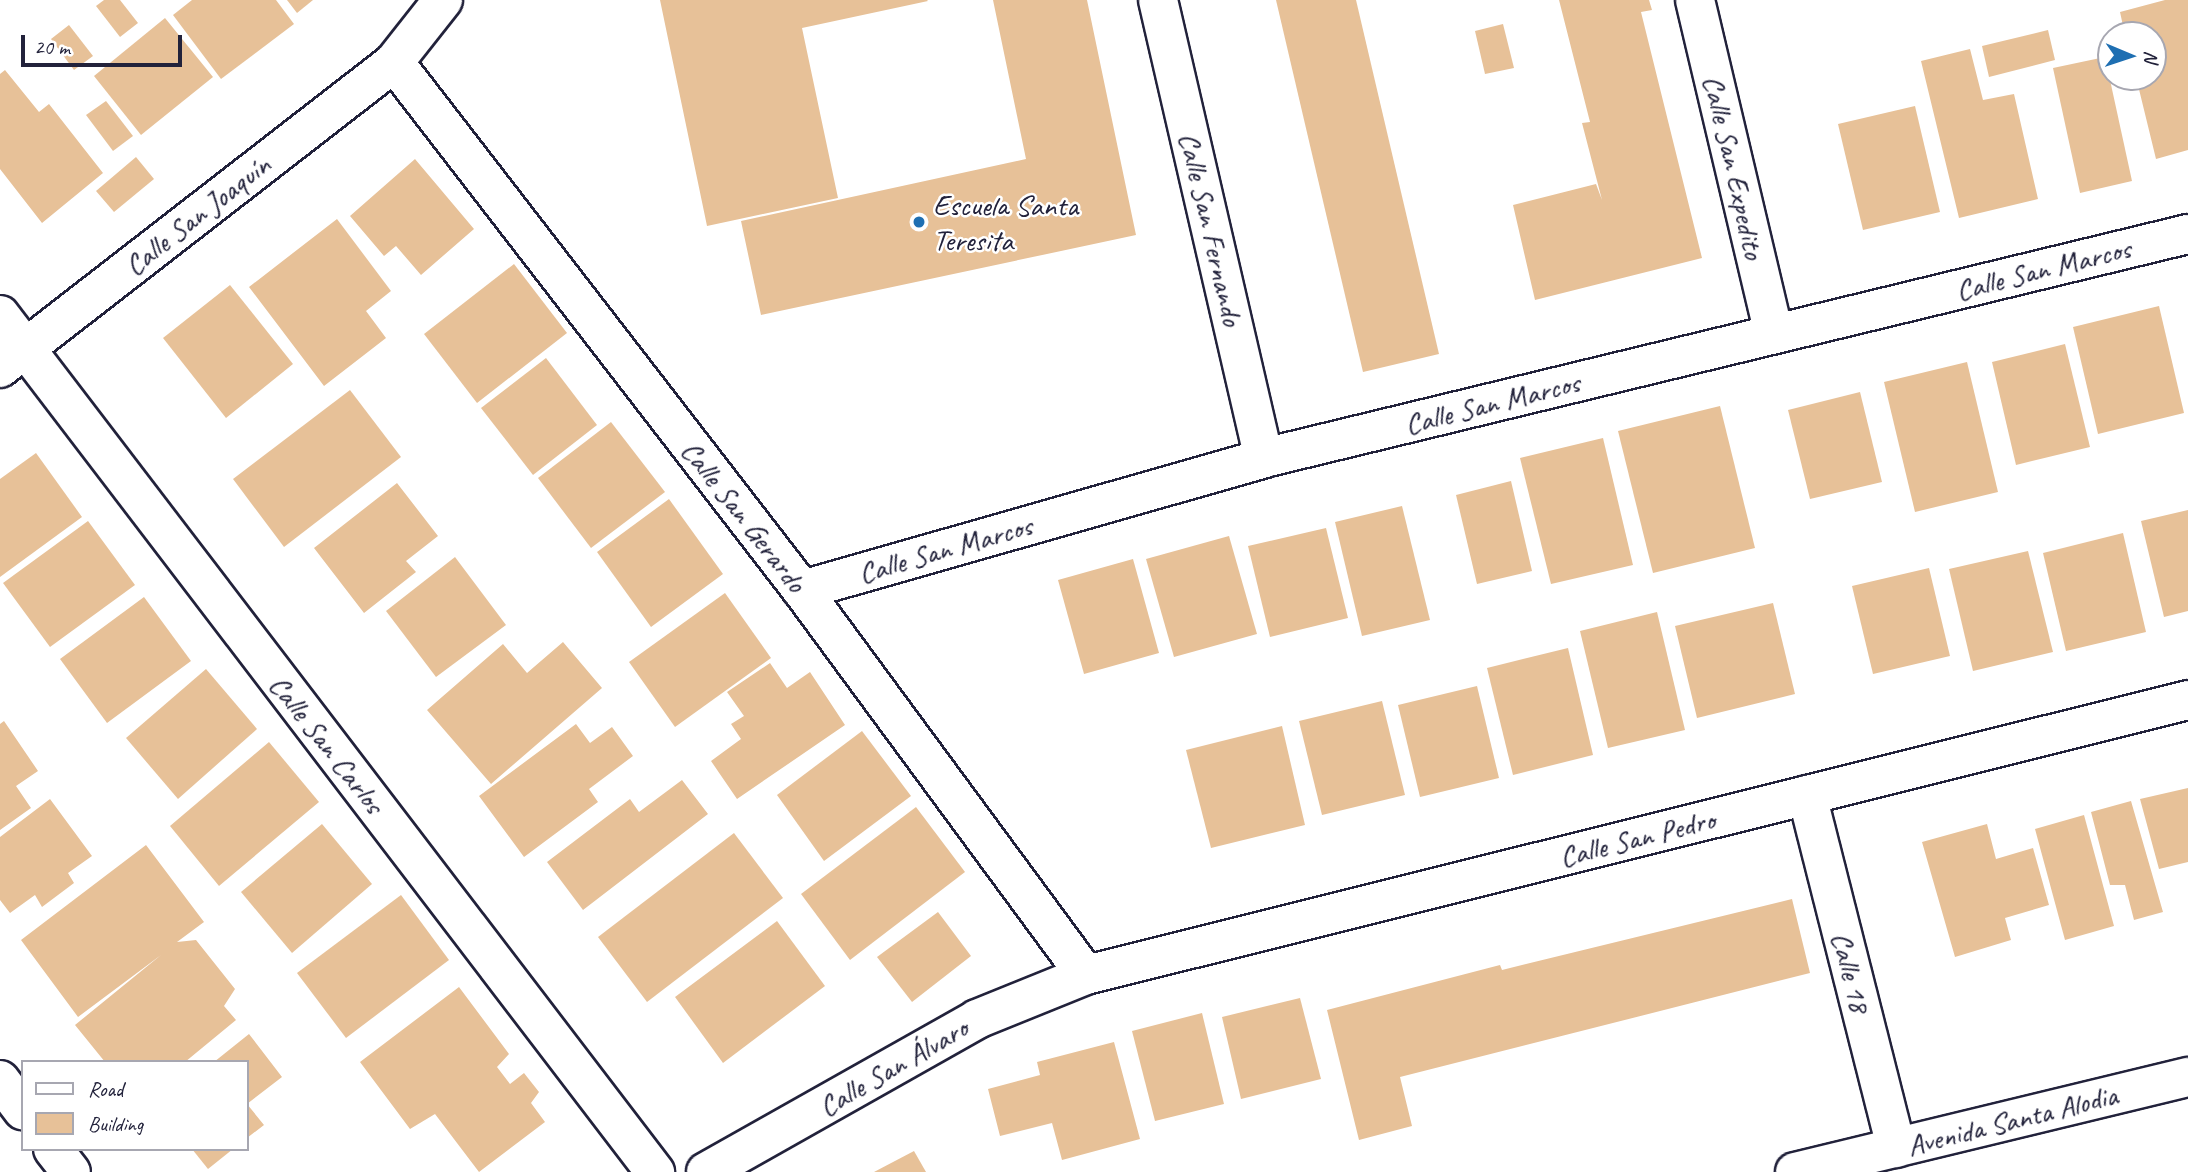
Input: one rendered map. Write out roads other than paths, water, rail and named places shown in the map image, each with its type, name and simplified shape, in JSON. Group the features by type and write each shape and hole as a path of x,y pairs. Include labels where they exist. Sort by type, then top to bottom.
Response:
{"street":[{"name":"Calle San Joaquín","path":"12,359 394,62 443,0"},
{"name":"Calle San Fernando","path":"1158,0 1265,458"},
{"name":"Calle San Expedito","path":"1695,0 1774,334"},
{"name":"Calle San Gerardo","path":"394,62 802,590 1086,975"},
{"name":"Calle San Marcos","path":"802,590 1265,458 2188,234"},
{"name":"Calle San Carlos","path":"0,314 12,359 655,1172"},
{"name":"Calle San Pedro","path":"1086,975 2188,700"},
{"name":"Calle 18","path":"1807,796 1896,1148"},
{"name":"Calle San Álvaro","path":"706,1172 977,1019 1086,975"},
{"name":"Avenida Santa Alodia","path":"1795,1172 2188,1077"},
{"path":"0,1080 21,1107"},
{"path":"55,1151 71,1172"}],"place":[{"name":"Escuela Santa Teresita","path":"919,222"}]}
